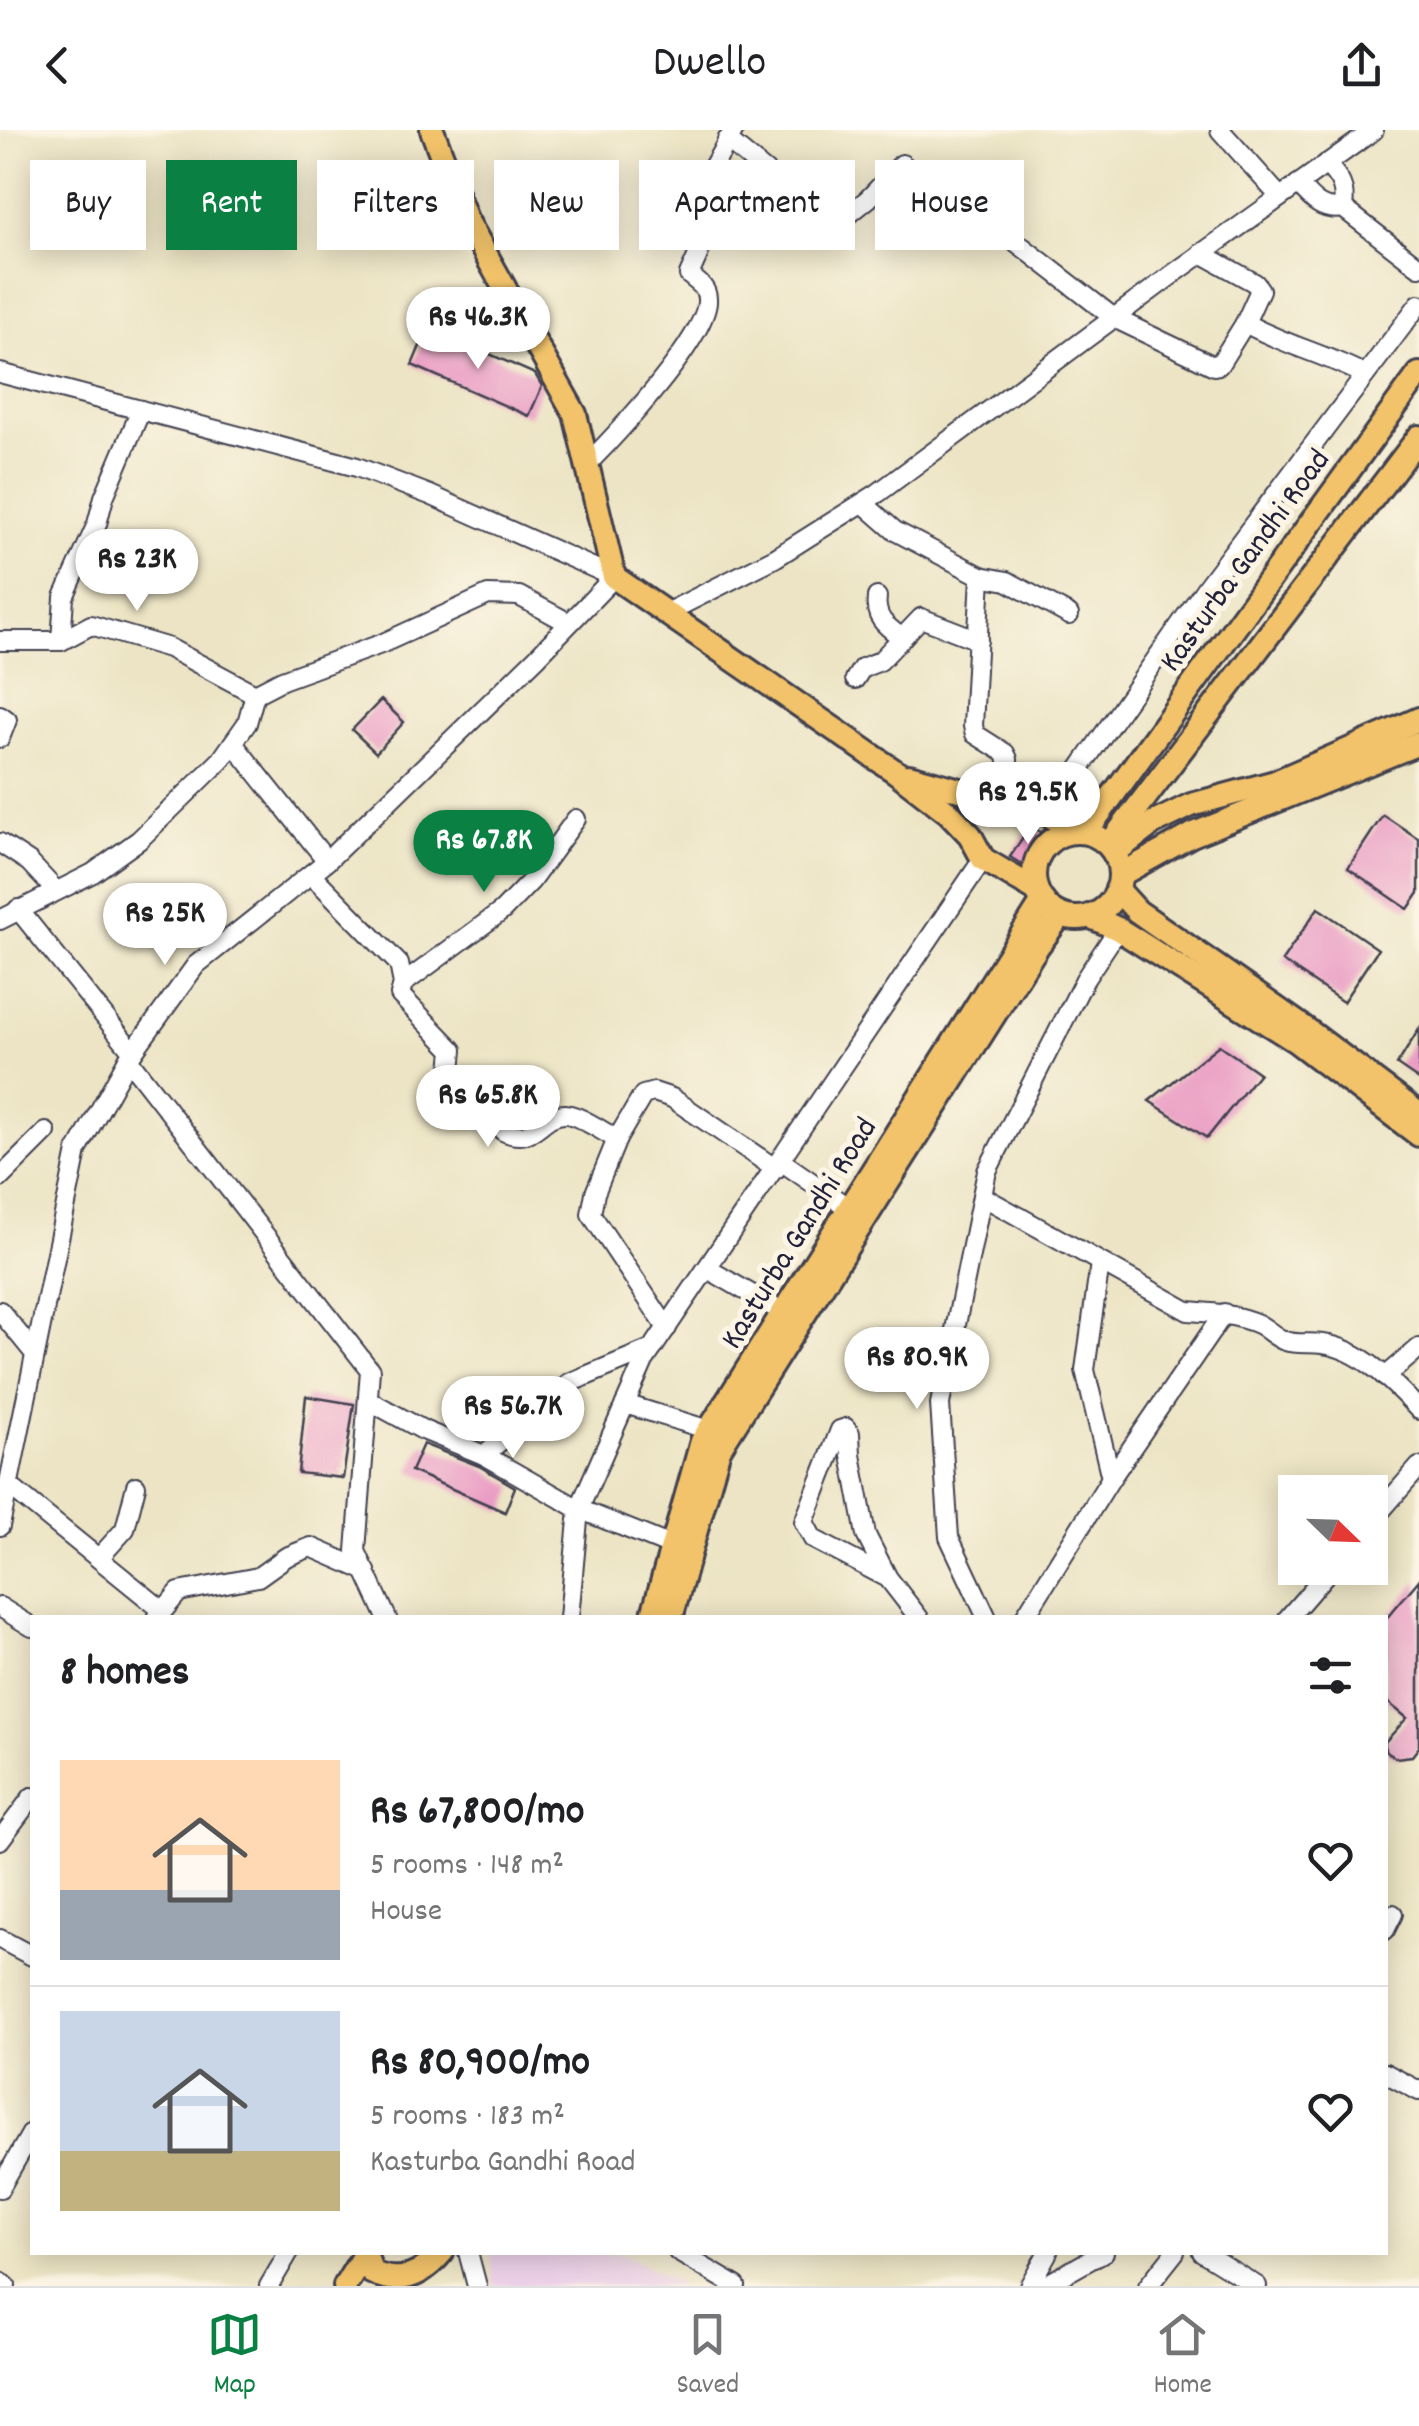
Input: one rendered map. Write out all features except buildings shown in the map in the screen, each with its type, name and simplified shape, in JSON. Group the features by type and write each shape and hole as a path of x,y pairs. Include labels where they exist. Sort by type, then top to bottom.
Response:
{"main road":[{"path":"432,130 466,219 575,414 614,577 949,812 970,835 984,859 1047,902 1118,929 1297,1042 1419,1134"},
{"name":"Kasturba Gandhi Road","path":"1079,832 1419,374"},
{"name":"Kasturba Gandhi Road","path":"1115,865 1419,436"},
{"path":"1089,916 1111,901 1115,865 1152,824 1191,805 1275,782 1419,719"},
{"path":"1115,865 1419,743"},
{"path":"896,772 1048,814 1079,832 1115,865 1137,911 1419,1114"},
{"path":"1047,902 1034,865 1040,852 1060,835 1079,832"},
{"name":"Kasturba Gandhi Road","path":"653,1615 702,1442 1047,902"},
{"name":"Kasturba Gandhi Road","path":"672,1615 719,1449 1026,964 1047,902"},
{"path":"345,2286 364,2255"},
{"path":"366,2255 371,2272 389,2285 430,2280 441,2255"}],"street":[{"path":"1220,130 1280,197"},
{"path":"666,613 776,558 862,503 1374,130"},
{"path":"587,464 646,400 694,334 708,304 706,290 689,274 706,237 696,214 704,186 731,135 833,227 902,164 931,188 944,186 1114,318 1214,366 1260,295 1258,286 1201,253"},
{"path":"1326,164 1340,178 1346,194 1344,208"},
{"path":"1298,184 1322,207 1344,208 1419,267"},
{"path":"1048,814 1207,586 1419,304"},
{"path":"1244,323 1291,346 1332,357 1366,375"},
{"path":"0,373 357,467 614,577 328,861 196,964 130,1056 76,1151 0,1526"},
{"path":"61,641 64,597 141,410"},
{"path":"862,503 895,531 981,576 1007,581 1069,615"},
{"path":"981,576 973,726 975,734 1008,759 1008,803"},
{"path":"0,920 93,873 139,840 222,760 247,722 255,694 282,680 381,644 488,595 519,596 569,623"},
{"path":"877,596 880,620 902,638"},
{"path":"855,679 862,668 880,661 918,621 926,618 978,640"},
{"path":"0,642 61,641 91,626 169,648 255,694"},
{"path":"0,715 7,720 0,738"},
{"path":"234,743 328,861"},
{"path":"403,984 502,911 531,881 576,819"},
{"path":"0,844 29,862 56,891"},
{"path":"568,1615 579,1509 654,1348 984,859"},
{"path":"311,874 399,964 403,984 400,995 453,1050 452,1070 503,1132 514,1136 528,1134 562,1113 572,1114 617,1139"},
{"path":"18,909 370,1370 356,1551 378,1612"},
{"path":"987,1615 949,1537 940,1404 987,1171 1084,979 1118,929"},
{"path":"667,1328 591,1214 617,1139 643,1095 654,1092 672,1098 850,1209"},
{"path":"0,1178 46,1132"},
{"path":"982,1196 1188,1311 1224,1313 1297,1345 1322,1343 1349,1351 1419,1410"},
{"path":"1100,1263 1085,1370 1111,1478"},
{"path":"708,1268 784,1313"},
{"path":"0,1312 35,1354"},
{"path":"1026,1615 1111,1478 1224,1313"},
{"path":"484,1455 569,1382 654,1348"},
{"path":"1384,1377 1419,1348"},
{"path":"368,1400 423,1430 484,1455 579,1509 671,1546"},
{"path":"625,1404 710,1430"},
{"path":"0,1427 20,1430"},
{"path":"888,1578 813,1539 806,1531 804,1522 840,1430 846,1428 850,1433 866,1536 888,1578 916,1615"},
{"path":"1388,1503 1419,1468"},
{"path":"8,1485 99,1558 159,1614 179,1592 258,1578 286,1556 311,1547 366,1571"},
{"path":"99,1558 125,1528 136,1486"},
{"path":"1291,1615 1317,1585"},
{"path":"0,1607 30,1626"},
{"path":"0,1840 30,1800"},
{"path":"0,1939 30,1955"},
{"path":"1388,2074 1419,2091"},
{"path":"0,2188 30,2136"},
{"path":"269,2286 287,2255"},
{"path":"469,2255 476,2286"},
{"path":"683,2255 736,2286"},
{"path":"1029,2286 1046,2255"},
{"path":"1044,2286 1099,2255"},
{"path":"1148,2286 1173,2255"},
{"path":"1207,2255 1257,2286"}],"shaded area":[{"path":"490,2255 626,2255 683,2286 494,2286"}]}
